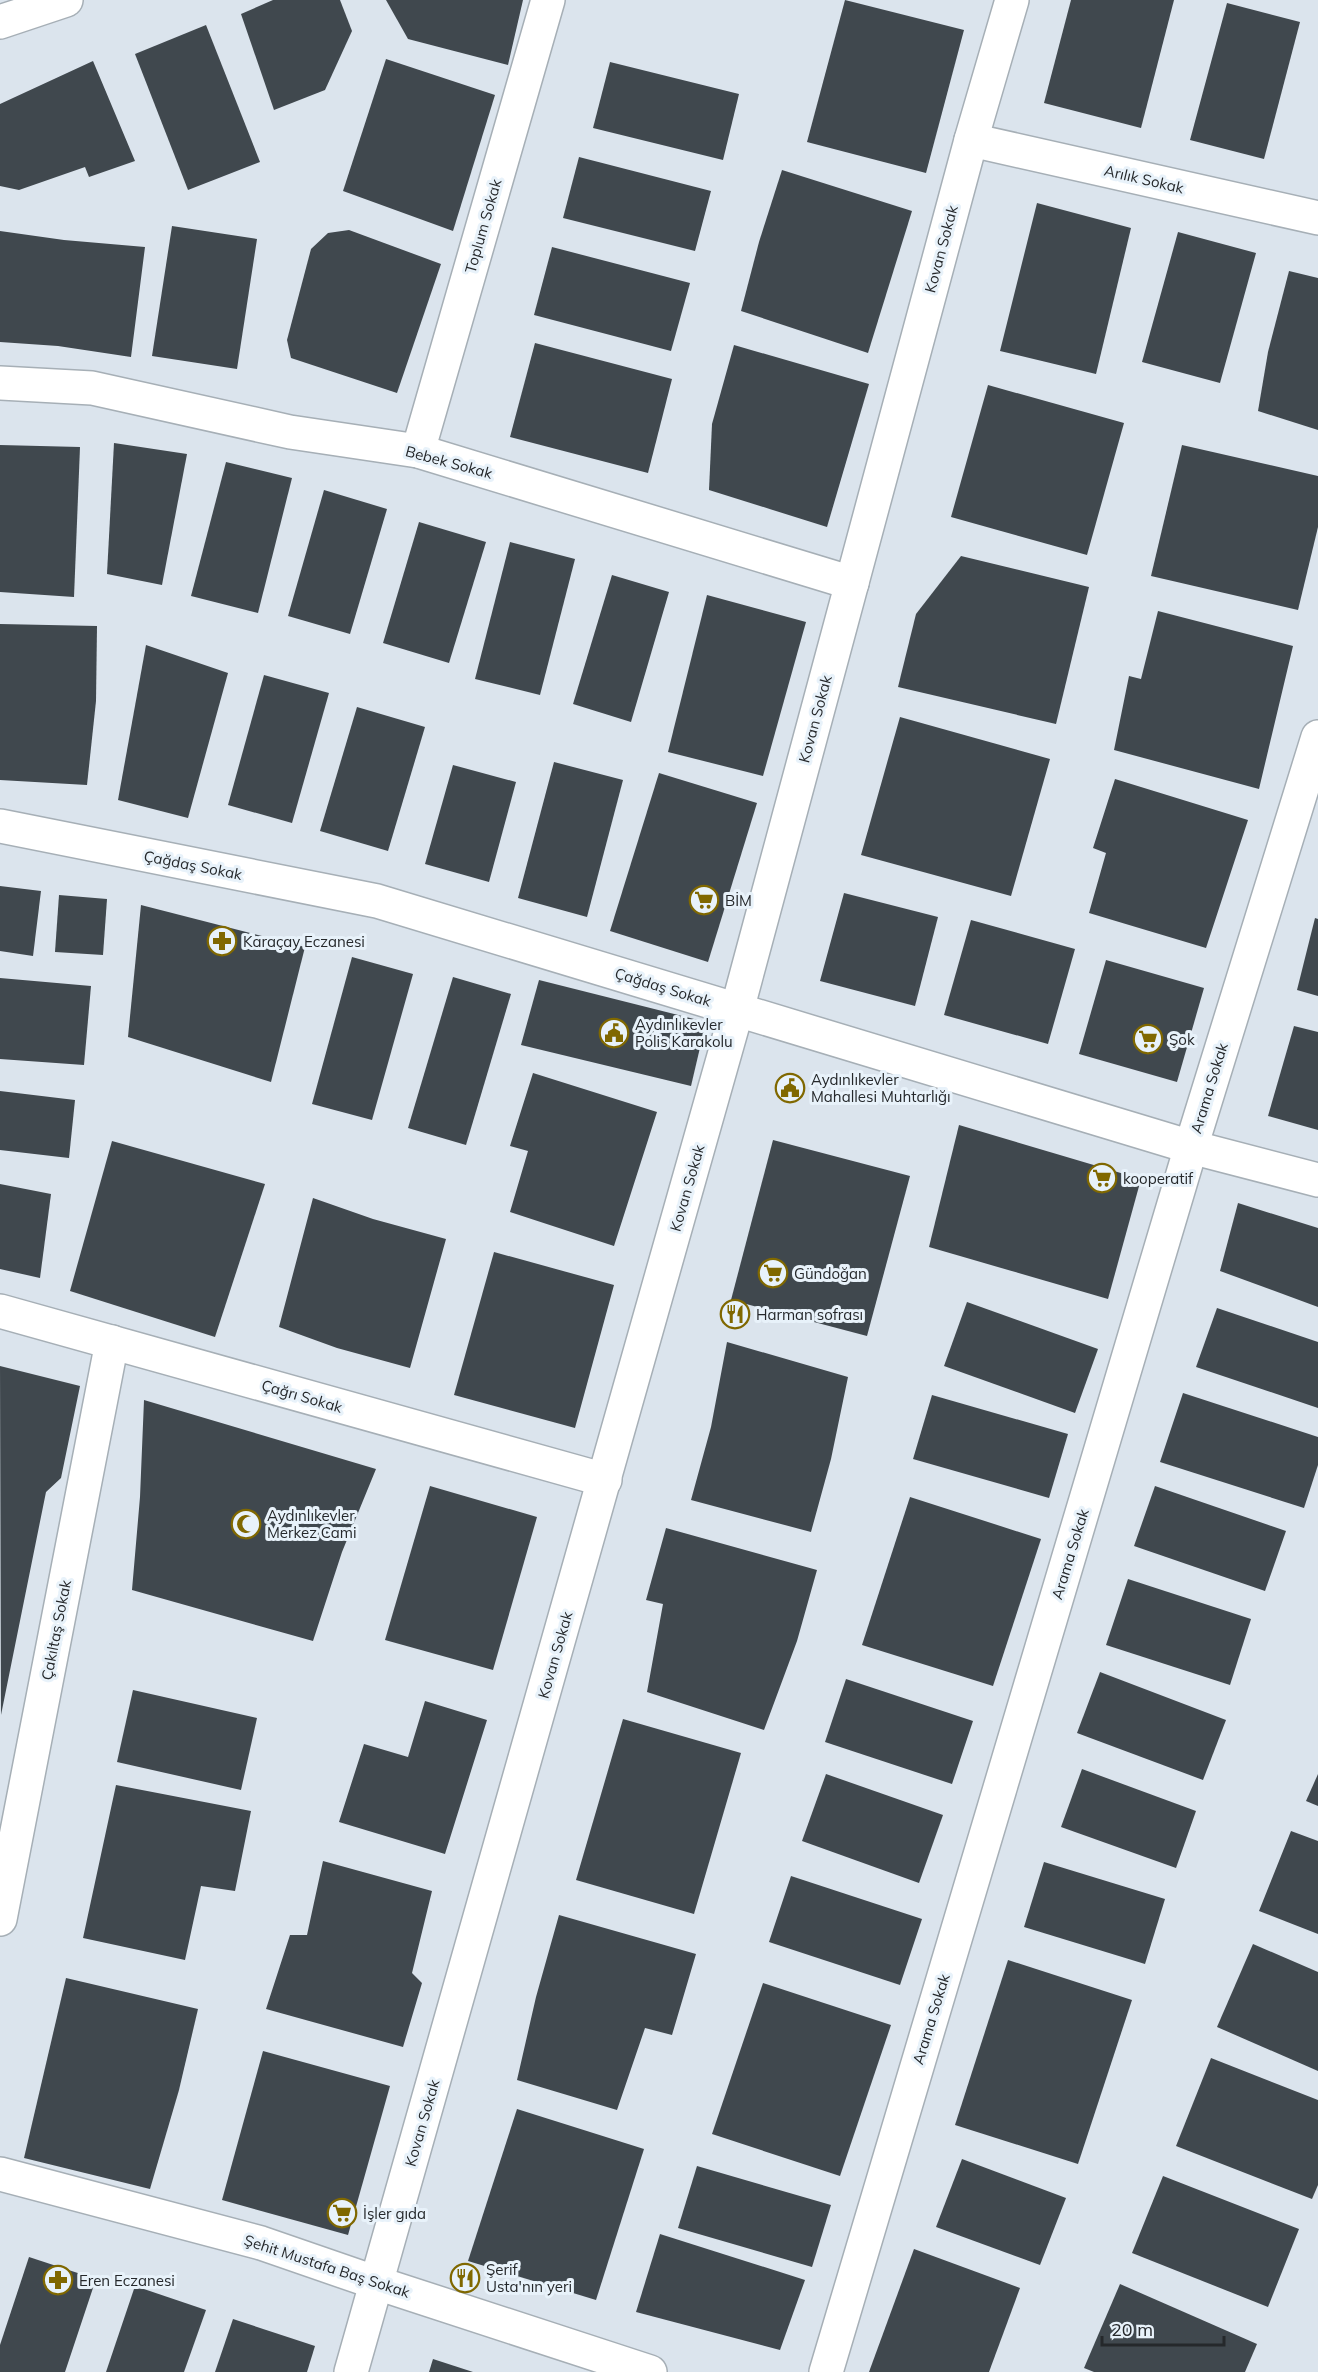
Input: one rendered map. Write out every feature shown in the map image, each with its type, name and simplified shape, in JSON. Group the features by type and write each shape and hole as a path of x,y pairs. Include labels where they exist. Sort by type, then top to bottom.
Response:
{"street":[{"path":"0,22 66,0"},
{"name":"Toplum Sokak","path":"418,451 548,0"},
{"name":"Kovan Sokak","path":"351,2372 737,1010 971,140 1012,0"},
{"name":"Arılık Sokak","path":"971,140 1318,218"},
{"name":"Bebek Sokak","path":"0,383 92,388 290,432 418,451 852,583"},
{"name":"Arama Sokak","path":"826,2372 1191,1147 1318,737"},
{"name":"Çağdaş Sokak","path":"0,826 377,901 1191,1147 1318,1180"},
{"name":"Çağrı Sokak","path":"0,1311 604,1480"},
{"name":"Çakıltaş Sokak","path":"0,1918 14,1770 112,1342"},
{"name":"Şehit Mustafa Baş Sokak","path":"0,2174 261,2243 650,2372"}],"building":[{"path":"273,0 340,0 352,31 325,90 274,110 241,14"},
{"path":"386,0 523,0 508,65 408,39"},
{"path":"845,0 964,30 926,173 807,142"},
{"path":"1071,0 1174,0 1141,128 1044,103"},
{"path":"1227,3 1300,22 1264,159 1190,140"},
{"path":"206,25 260,162 188,190 135,54"},
{"path":"386,59 495,95 453,231 343,191"},
{"path":"93,61 135,161 89,177 85,167 19,190 0,186 0,104"},
{"path":"610,62 739,94 723,160 593,128"},
{"path":"579,157 711,191 695,251 563,218"},
{"path":"782,170 912,211 868,353 741,311 759,242"},
{"path":"1037,203 1131,228 1096,374 1000,351"},
{"path":"172,226 257,239 237,369 152,356"},
{"path":"349,230 441,264 397,393 291,358 287,340 311,249 328,233"},
{"path":"0,231 64,240 145,247 131,357 58,346 0,342"},
{"path":"1178,232 1256,253 1220,383 1142,362"},
{"path":"552,247 690,283 671,351 534,315"},
{"path":"1289,271 1318,278 1318,430 1258,411 1268,352"},
{"path":"535,343 672,379 648,473 510,437"},
{"path":"734,345 869,384 827,527 709,490 712,424"},
{"path":"988,385 1124,423 1087,555 951,517"},
{"path":"114,443 187,454 162,585 107,574"},
{"path":"0,445 80,447 74,597 0,592"},
{"path":"1182,445 1318,476 1318,527 1298,610 1151,576"},
{"path":"226,462 292,478 258,613 191,596"},
{"path":"324,490 387,509 350,634 288,616"},
{"path":"419,522 486,542 449,663 383,643"},
{"path":"510,542 575,559 540,695 475,679"},
{"path":"961,556 1089,587 1056,724 898,687 916,614"},
{"path":"612,575 669,592 631,722 573,704"},
{"path":"707,595 806,622 763,776 668,752"},
{"path":"1158,611 1293,646 1259,789 1114,750 1129,676 1141,679"},
{"path":"0,624 97,626 96,701 87,785 0,780"},
{"path":"146,645 228,673 188,818 118,800"},
{"path":"264,675 329,693 292,823 228,805"},
{"path":"357,707 425,727 388,851 320,831"},
{"path":"900,717 1050,759 1011,896 861,855"},
{"path":"554,762 623,780 587,917 518,898"},
{"path":"453,765 516,782 489,882 425,864"},
{"path":"659,773 757,803 708,962 610,931"},
{"path":"1115,779 1248,820 1206,948 1089,913 1106,853 1093,848"},
{"path":"0,886 41,891 33,956 0,951"},
{"path":"844,893 938,917 915,1006 820,981"},
{"path":"59,895 107,899 103,955 55,952"},
{"path":"141,905 305,947 271,1082 128,1037"},
{"path":"1315,918 1318,919 1318,996 1297,990"},
{"path":"971,920 1075,949 1048,1044 944,1015"},
{"path":"352,957 413,974 372,1120 312,1104"},
{"path":"1106,960 1204,988 1177,1082 1079,1054"},
{"path":"453,977 511,994 466,1145 408,1128"},
{"path":"0,978 91,986 84,1065 0,1059"},
{"name":"Aydınlıkevler Polis Karakolu","path":"539,980 706,1022 691,1086 521,1045"},
{"path":"1294,1026 1318,1032 1318,1130 1268,1116"},
{"path":"533,1073 657,1112 614,1246 510,1212 528,1151 510,1146"},
{"path":"0,1091 75,1100 69,1158 0,1150"},
{"path":"959,1125 1141,1179 1108,1299 929,1247"},
{"path":"773,1140 910,1176 867,1336 731,1300"},
{"path":"112,1141 265,1184 215,1337 70,1291"},
{"path":"0,1184 51,1194 40,1278 0,1269"},
{"path":"313,1198 373,1219 446,1239 410,1368 337,1348 279,1327"},
{"path":"1238,1203 1318,1228 1318,1307 1220,1271"},
{"path":"494,1252 614,1285 575,1428 454,1395"},
{"path":"967,1302 1098,1349 1075,1413 944,1366"},
{"path":"1217,1308 1318,1342 1318,1408 1196,1367"},
{"path":"727,1342 848,1377 831,1459 811,1532 691,1500 711,1427"},
{"path":"0,1366 80,1386 61,1478 46,1492 1,1715"},
{"path":"1183,1393 1318,1437 1318,1465 1304,1508 1160,1462"},
{"path":"932,1395 1068,1434 1049,1498 913,1459"},
{"name":"Aydınlıkevler Merkez Cami","path":"144,1400 376,1469 342,1552 313,1641 132,1590 140,1497"},
{"path":"430,1486 537,1517 493,1670 385,1640"},
{"path":"1155,1486 1286,1531 1265,1591 1134,1546"},
{"path":"910,1497 1041,1539 993,1686 862,1645"},
{"path":"666,1528 817,1570 797,1641 764,1730 647,1692 663,1604 646,1600"},
{"path":"1128,1579 1251,1619 1230,1685 1106,1645"},
{"path":"1100,1672 1226,1720 1203,1780 1077,1733"},
{"path":"846,1679 973,1721 952,1784 825,1742"},
{"path":"133,1690 257,1718 241,1790 117,1762"},
{"path":"425,1701 487,1720 445,1854 339,1822 364,1744 408,1757"},
{"path":"623,1719 741,1753 694,1914 576,1880"},
{"path":"1082,1769 1196,1811 1176,1868 1061,1827"},
{"path":"826,1774 943,1815 919,1883 802,1841"},
{"path":"1318,1774 1318,1806 1306,1801"},
{"path":"116,1785 251,1811 235,1891 201,1886 185,1960 83,1938"},
{"path":"1291,1831 1318,1841 1318,1934 1259,1911"},
{"path":"323,1861 432,1891 412,1973 422,1983 403,2047 266,2009 290,1935 307,1935"},
{"path":"1044,1862 1165,1899 1145,1964 1024,1927"},
{"path":"791,1876 922,1919 900,1985 769,1942"},
{"path":"559,1915 696,1954 672,2035 645,2028 617,2110 517,2080 536,1997"},
{"path":"1253,1944 1318,1972 1318,2071 1217,2027"},
{"path":"1008,1960 1132,2000 1078,2164 955,2125"},
{"path":"66,1978 198,2009 179,2090 150,2189 24,2158"},
{"path":"763,1983 891,2025 840,2176 712,2134"},
{"path":"263,2051 390,2086 348,2235 222,2200"},
{"path":"1211,2058 1318,2100 1318,2185 1312,2199 1176,2146"},
{"path":"517,2109 644,2149 596,2300 468,2261"},
{"path":"962,2159 1066,2198 1040,2265 936,2227"},
{"path":"697,2166 831,2205 812,2267 678,2228"},
{"path":"1163,2176 1299,2229 1268,2307 1132,2253"},
{"path":"660,2234 805,2280 780,2350 636,2312"},
{"path":"914,2249 1020,2288 989,2372 869,2372"},
{"path":"29,2257 96,2279 65,2372 0,2372 0,2345"},
{"path":"1120,2284 1257,2344 1245,2372 1094,2372 1084,2368"},
{"path":"135,2286 206,2310 184,2372 106,2372"},
{"path":"233,2319 315,2346 307,2372 215,2372"},
{"path":"433,2359 473,2372 429,2372"}],"place":[{"name":"BİM","path":"704,900"},
{"name":"Karaçay Eczanesi","path":"222,941"},
{"name":"Aydınlıkevler Polis Karakolu","path":"614,1033"},
{"name":"Şok","path":"1148,1039"},
{"name":"Aydınlıkevler Mahallesi Muhtarlığı","path":"790,1088"},
{"name":"kooperatif","path":"1102,1178"},
{"name":"Gündoğan","path":"773,1273"},
{"name":"Harman sofrası","path":"735,1314"},
{"name":"Aydınlıkevler Merkez Cami","path":"246,1524"},
{"name":"İşler gıda","path":"342,2213"},
{"name":"Şerif Usta'nın yeri","path":"465,2278"},
{"name":"Eren Eczanesi","path":"58,2280"}]}
